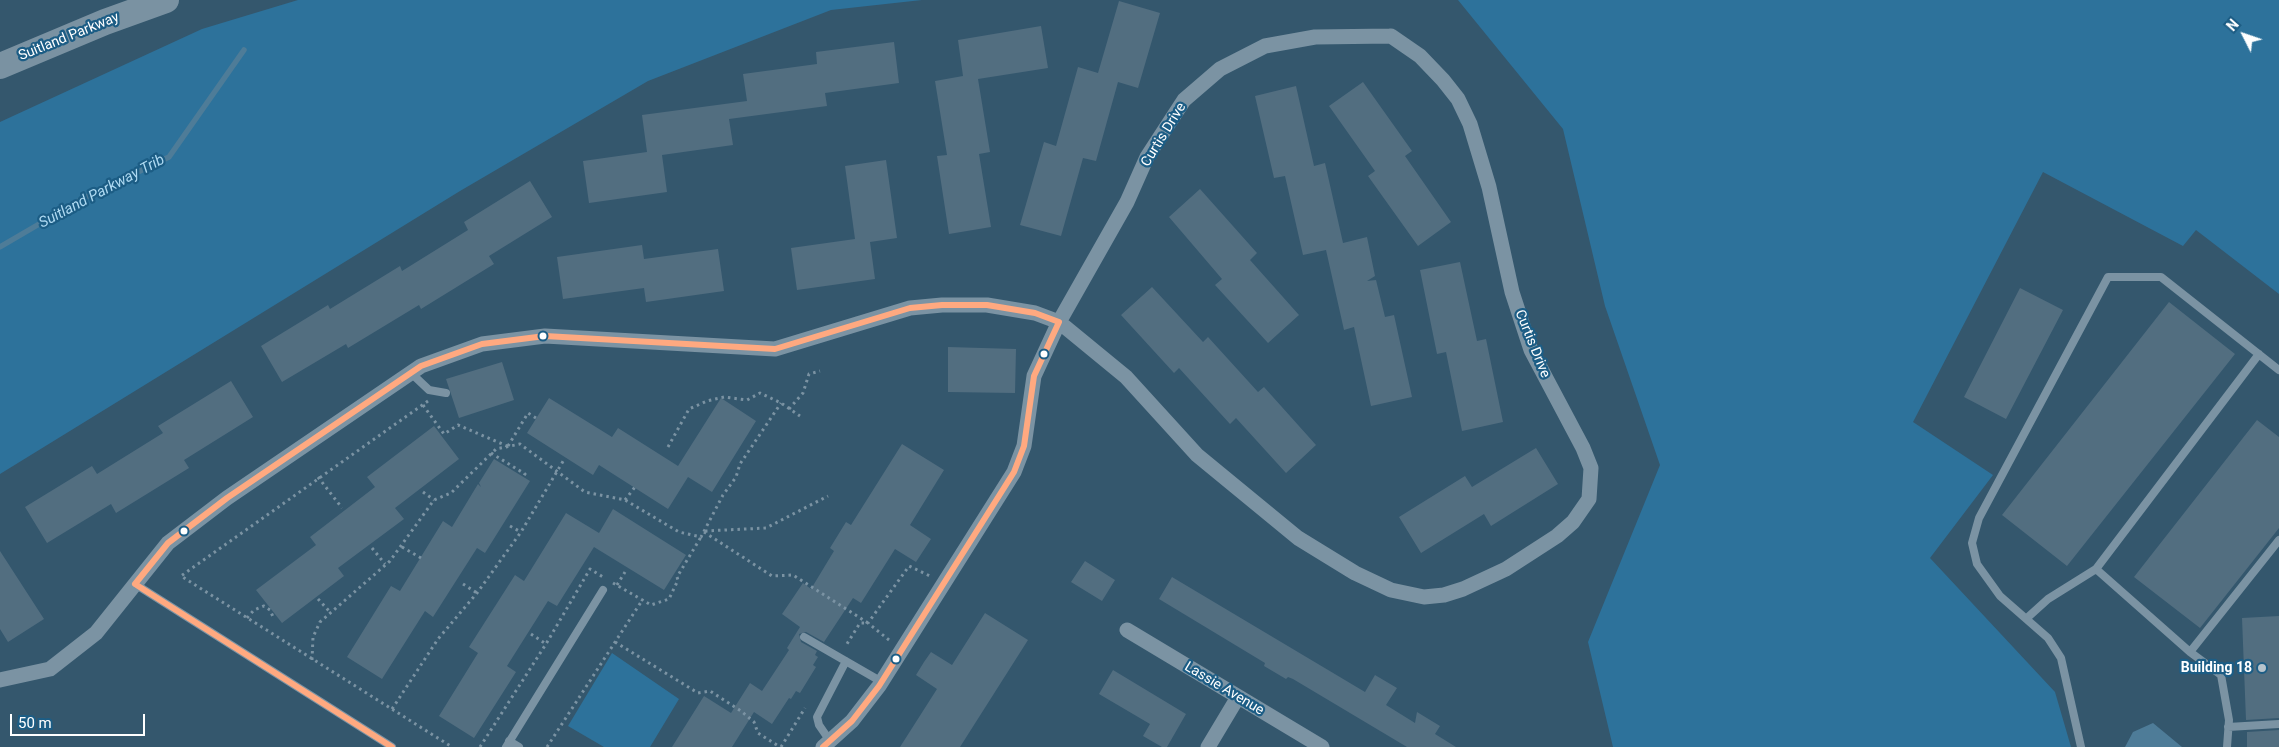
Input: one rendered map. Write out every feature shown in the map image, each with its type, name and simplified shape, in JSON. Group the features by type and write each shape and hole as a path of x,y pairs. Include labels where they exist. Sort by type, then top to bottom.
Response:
{"highway":[{"name":"Suitland Parkway","path":"0,66 105,22 166,0"}],"street":[{"name":"Curtis Drive","path":"0,680 50,669 96,633 168,543 227,498 421,366 482,344 545,336 775,349 910,308 942,305 987,305 1035,313 1060,322 1126,377 1197,455 1298,538 1364,577 1391,590 1424,597 1444,595 1463,589 1506,569 1557,536 1573,522 1589,499 1591,468 1584,448 1531,350 1512,292 1489,187 1470,124 1458,99 1420,56 1391,36 1315,37 1265,46 1228,64 1184,100 1147,157 1128,202 1060,322 1034,376 1024,446 1014,472 882,682 852,721 826,744"},
{"name":"Lassie Avenue","path":"1127,630 1322,747"},
{"path":"1208,747 1238,697"}],"lane":[{"path":"2081,747 2062,658 2048,638 2000,596 1977,564 1972,543 1978,518 2108,277 2161,277 2279,370"},
{"path":"2027,618 2055,594 2096,569 2259,354"},
{"path":"411,373 429,390 446,393"},
{"path":"2190,652 2279,540"},
{"path":"2096,569 2190,652 2221,675 2228,728 2227,747"},
{"path":"135,584 392,747"},
{"path":"518,747 508,744 603,590"},
{"path":"804,637 882,682"},
{"path":"826,744 817,717 846,661"},
{"path":"2228,728 2279,724"}],"path":[{"path":"790,409 804,392 809,374 820,371"},
{"path":"437,392 423,405 318,477 181,576 452,747"},
{"path":"668,447 689,409 707,401 724,397 747,400 760,393 781,403 800,416"},
{"path":"480,747 546,644 590,570 643,599 650,605 669,599 678,580 677,577 723,496 736,478 740,464 781,403"},
{"path":"423,405 444,434 458,424 508,446"},
{"path":"508,446 528,413 536,418"},
{"path":"312,660 313,637 320,622 402,547 434,500 456,488 496,449 520,444 585,492 625,500 679,532 701,537"},
{"path":"491,453 525,474 523,477"},
{"path":"392,710 438,639 477,593 521,532 565,458"},
{"path":"318,477 342,508"},
{"path":"625,500 635,487"},
{"path":"423,492 434,500"},
{"path":"704,532 766,528 828,496"},
{"path":"510,526 521,532"},
{"path":"402,547 421,558"},
{"path":"372,548 385,564"},
{"path":"886,647 889,640 868,623 909,566 932,577 937,569"},
{"path":"618,586 625,572"},
{"path":"463,584 477,593"},
{"path":"318,599 330,612"},
{"path":"547,747 643,599"},
{"path":"247,618 254,610 264,606 270,610 274,619"},
{"path":"531,634 546,644"},
{"path":"615,642 698,693 710,691 741,711 754,722 758,732 780,747"},
{"path":"844,648 852,653"}],"shaded area":[{"path":"298,0 922,0 831,10 648,81 460,191 0,474 0,122 202,29"},
{"path":"1458,0 2279,0 2279,294 2196,230 2183,246 2043,172 1913,422 1993,475 1930,558 2055,692 2071,747 1613,747 1588,642 1660,465 1605,306 1563,129"},
{"path":"612,653 679,699 650,747 604,747 568,726"},
{"path":"2153,723 2182,747 2125,747 2133,732"}],"building":[{"path":"1119,1 1160,13 1138,88 1118,82 1096,161 1083,158 1061,236 1020,225 1044,142 1056,146 1078,67 1098,73"},
{"path":"1041,26 1048,68 978,79 990,152 979,154 991,227 949,234 937,156 947,155 935,81 963,76 958,40"},
{"path":"894,42 899,83 825,93 827,106 729,119 733,145 662,155 667,192 589,203 583,161 647,152 642,115 747,101 743,74 817,64 816,52"},
{"path":"1363,82 1412,151 1405,156 1451,222 1418,246 1368,176 1375,171 1329,106"},
{"path":"1296,86 1314,166 1325,163 1343,243 1367,237 1375,276 1367,281 1376,280 1385,317 1394,315 1412,397 1371,406 1354,327 1344,330 1326,250 1303,255 1285,176 1274,178 1255,96"},
{"path":"886,160 897,238 870,242 875,279 797,290 791,248 855,239 845,166"},
{"path":"530,181 552,217 489,256 494,264 421,309 419,305 348,348 346,344 282,382 261,346 328,305 330,309 400,266 402,271 468,230 464,222"},
{"path":"1200,189 1257,253 1250,260 1299,315 1268,343 1215,285 1222,279 1169,217"},
{"path":"642,245 644,259 718,249 724,291 646,302 644,288 563,299 557,257"},
{"path":"1460,262 1477,341 1486,339 1503,422 1462,431 1446,352 1437,354 1420,270"},
{"path":"1152,287 1203,342 1208,337 1258,392 1264,387 1316,445 1286,473 1236,418 1230,424 1179,368 1174,373 1121,315"},
{"path":"2020,288 2063,310 2006,419 1964,397"},
{"path":"2169,302 2235,354 2067,566 2002,515"},
{"path":"948,347 1016,349 1015,393 948,392"},
{"path":"502,362 514,400 459,418 446,379"},
{"path":"231,381 253,417 184,460 189,468 116,513 111,504 47,543 25,507 92,466 97,474 163,433 158,426"},
{"path":"549,398 612,437 618,428 678,466 721,398 756,421 712,492 688,477 668,509 599,465 593,475 527,433"},
{"path":"2257,420 2279,437 2279,528 2200,628 2134,577"},
{"path":"434,426 459,459 395,508 404,519 338,568 344,576 282,623 256,590 316,545 310,537 375,487 367,477"},
{"path":"902,444 944,470 910,525 931,539 916,562 895,549 861,603 853,598 824,642 806,632 799,634 801,642 817,651 815,655 818,657 813,665 816,667 800,693 796,691 791,699 789,698 772,724 754,712 732,747 672,747 704,696 731,713 750,683 762,691 789,650 787,648 800,627 782,614 803,583 811,589 834,551 830,548 846,522 851,525"},
{"path":"1536,448 1558,484 1491,526 1484,514 1421,553 1399,517 1465,476 1472,487"},
{"path":"494,459 530,481 485,553 477,548 433,617 425,611 382,679 347,657 391,586 400,591 443,521 452,527 478,484 481,487 479,483"},
{"path":"613,509 686,555 664,590 594,547 557,606 548,601 507,666 516,672 474,738 439,716 478,653 469,647 515,575 524,581 566,513 599,533"},
{"path":"0,551 44,619 8,642 0,629"},
{"path":"1085,561 1115,580 1102,601 1071,582"},
{"path":"1172,577 1365,692 1375,675 1397,688 1386,705 1415,723 1417,712 1440,726 1435,734 1456,747 1407,747 1293,679 1288,677 1286,679 1264,666 1265,663 1159,599"},
{"path":"985,613 1028,640 960,747 900,747 937,689 916,675 924,662 931,652 952,665"},
{"name":"Building 18","path":"2279,616 2279,718 2246,720 2242,618"},
{"path":"1113,670 1186,714 1167,747 1162,747 1143,736 1150,724 1099,694"},
{"path":"2279,730 2279,747 2247,747 2247,732"}],"waterway":[{"name":"Suitland Parkway Trib","path":"0,247 82,199 169,157 244,50"}],"transit line":[{"path":"135,584 168,543 227,498 421,366 482,344 545,336 775,349 910,308 942,305 987,305 1035,313 1059,322"},
{"path":"823,747 852,721 879,686 1014,472 1024,446 1034,376 1059,322"},
{"path":"135,584 392,747"}],"place":[{"name":"Building 18","path":"2262,668"}]}
